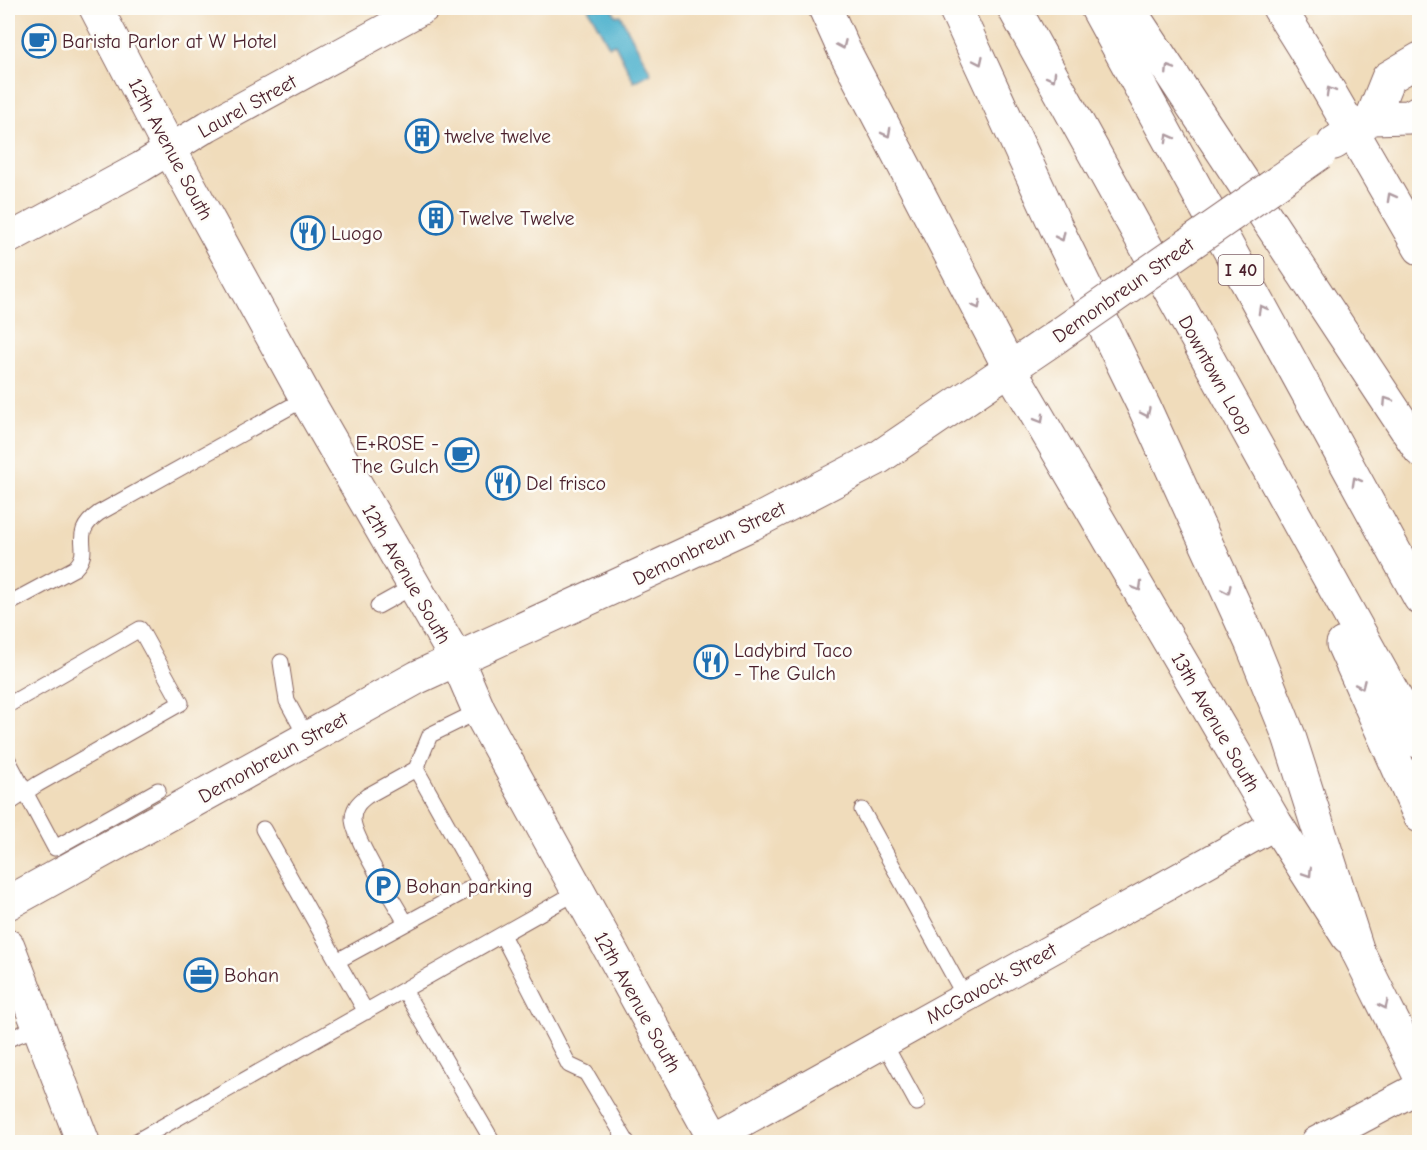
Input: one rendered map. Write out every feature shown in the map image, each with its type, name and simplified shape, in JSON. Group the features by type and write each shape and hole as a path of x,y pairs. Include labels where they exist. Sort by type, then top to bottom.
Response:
{"main road":[{"name":"12th Avenue South","path":"96,8 306,398 457,660 479,711 712,1141"},
{"name":"13th Avenue South","path":"825,8 854,71 1010,369 1276,824 1358,952 1419,1076"},
{"path":"955,8 1056,227 1145,409 1252,644 1289,736 1358,952"},
{"name":"Downtown Loop","path":"1014,8 1419,742"},
{"name":"I 40","path":"1097,8 1419,598"},
{"path":"1128,8 1419,450"},
{"path":"1279,8 1307,53 1362,124 1419,248"},
{"path":"1362,124 1388,78 1419,59"},
{"path":"1362,124 1409,117 1419,111"},
{"name":"Demonbreun Street","path":"8,903 418,677 752,524 878,458 1362,124"},
{"path":"1252,440 1419,816"},
{"path":"1383,532 1419,587"},
{"path":"8,946 83,1143"}],"street":[{"name":"Laurel Street","path":"8,239 424,8"},
{"path":"1296,8 1307,53"},
{"name":"McGavock Street","path":"712,1141 1276,824"},
{"path":"1316,1143 1419,1087"}],"lane":[{"path":"8,604 75,568 84,553 82,529 89,519 306,398"},
{"path":"378,606 414,586"},
{"path":"8,705 140,629 181,703 8,804"},
{"path":"281,662 287,701 307,738"},
{"path":"406,923 358,838 353,818 354,810 360,801 416,769 430,735 479,711"},
{"path":"8,760 55,848 158,790"},
{"path":"337,961 480,883 416,769"},
{"path":"862,810 965,997"},
{"path":"263,829 366,1012"},
{"path":"135,1143 577,892"},
{"path":"502,935 569,1065 586,1073 627,1143"},
{"path":"405,990 493,1143"},
{"path":"8,1039 39,1027"},
{"path":"884,1043 917,1102"}],"water":[{"path":"588,8 612,8 616,16 620,15 651,73 634,82 615,44 609,46"}],"place":[{"name":"Barista Parlor at W Hotel","path":"39,41"},
{"name":"twelve twelve","path":"422,136"},
{"name":"Twelve Twelve","path":"436,218"},
{"name":"Luogo","path":"308,233"},
{"name":"E+ROSE - The Gulch","path":"462,455"},
{"name":"Del frisco","path":"503,483"},
{"name":"Ladybird Taco - The Gulch","path":"711,662"},
{"name":"Bohan parking","path":"383,886"},
{"name":"Bohan","path":"201,975"}]}
